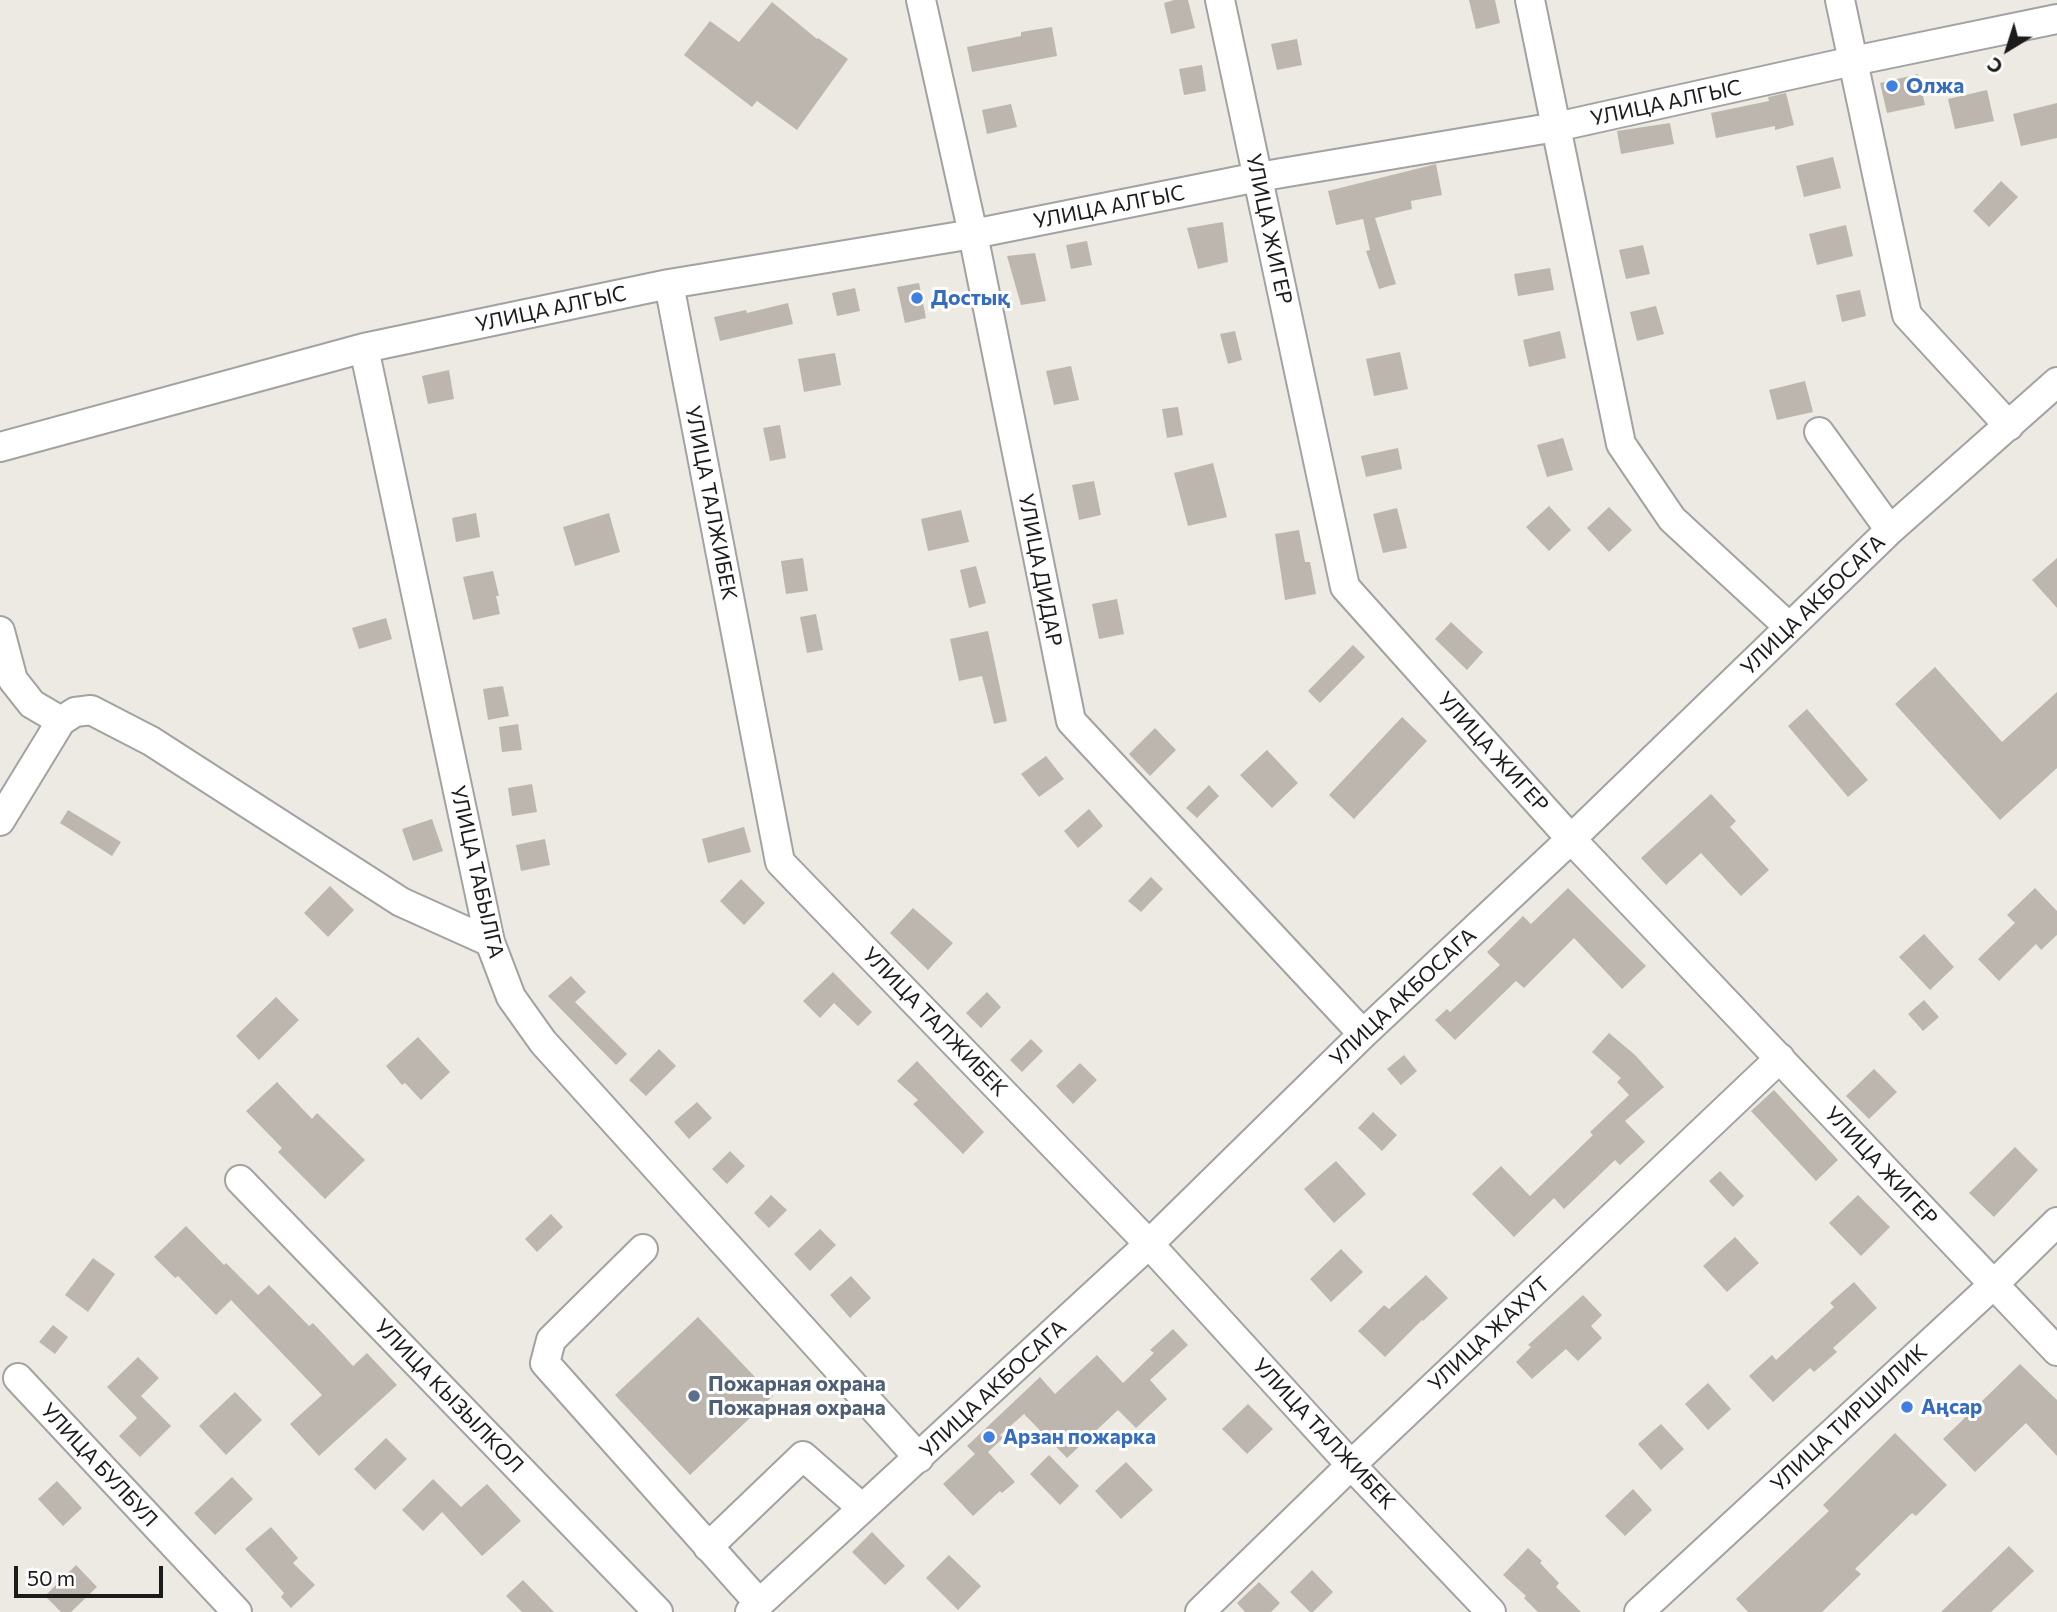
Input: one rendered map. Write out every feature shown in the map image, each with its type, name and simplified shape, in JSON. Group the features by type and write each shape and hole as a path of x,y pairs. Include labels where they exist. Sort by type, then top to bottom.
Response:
{"street":[{"name":"УЛИЦА ДИДАР","path":"921,0 973,234 1070,721 1363,1034"},
{"name":"УЛИЦА ЖИГЕР","path":"1220,0 1345,587 1571,839 2057,1350"},
{"path":"1530,0 1621,444 1672,519 1789,627"},
{"path":"1840,0 1907,315 2008,426"},
{"name":"УЛИЦА АЛГЫС","path":"0,447 364,348 669,284 973,234 1258,177 1556,127 2057,19"},
{"name":"УЛИЦА ТАЛЖИБЕК","path":"669,284 780,862 1149,1244 1351,1465 1491,1612"},
{"name":"УЛИЦА ТАБЫЛГА","path":"364,348 490,942 511,997 543,1042 919,1458"},
{"name":"УЛИЦА АКБОСАГА","path":"755,1607 1149,1244 1363,1034 1571,839 1890,530 2057,382"},
{"path":"1819,432 1890,530"},
{"path":"0,631 13,680 32,704 61,722"},
{"path":"0,821 61,722 75,712 91,710 151,741 401,902 490,942"},
{"name":"УЛИЦА ЖАХУТ","path":"1200,1612 1780,1058"},
{"name":"УЛИЦА КЫЗЫЛКОЛ","path":"240,1180 658,1612"},
{"name":"УЛИЦА ТИРШИЛИК","path":"1639,1612 2057,1222"},
{"path":"643,1249 551,1340 545,1363 708,1547 755,1607"},
{"name":"УЛИЦА БУЛБУЛ","path":"18,1378 237,1612"},
{"path":"708,1547 803,1456 862,1508"}],"building":[{"path":"1188,0 1195,28 1171,34 1164,3"},
{"path":"1469,0 1495,0 1500,23 1476,29"},
{"path":"772,2 817,39 848,59 797,130 757,101 752,107 684,55 710,21 739,42"},
{"path":"1052,27 1057,56 972,72 967,47 1021,36 1021,32"},
{"path":"1297,39 1302,65 1277,70 1271,44"},
{"path":"1202,65 1206,91 1184,95 1179,69"},
{"path":"1918,74 1925,105 1887,113 1880,83"},
{"path":"1987,90 1994,121 1955,129 1948,99"},
{"path":"1786,93 1794,125 1775,130 1775,126 1716,138 1711,113 1769,101 1768,97"},
{"path":"2057,103 2057,138 2021,146 2013,114"},
{"path":"1011,104 1017,127 987,134 982,110"},
{"path":"1670,123 1674,144 1621,154 1617,131"},
{"path":"1833,157 1841,188 1804,197 1796,166"},
{"path":"1436,164 1442,195 1411,201 1412,209 1375,218 1396,284 1379,289 1366,251 1370,250 1363,219 1336,225 1328,191"},
{"path":"2001,181 2018,197 1989,227 1973,211"},
{"path":"1223,222 1228,262 1198,269 1187,228"},
{"path":"1846,225 1853,256 1817,265 1809,234"},
{"path":"1087,241 1092,265 1071,269 1066,245"},
{"path":"1643,245 1650,274 1626,279 1619,250"},
{"path":"1035,253 1046,301 1021,305 1007,256"},
{"path":"1550,268 1554,290 1518,296 1514,274"},
{"path":"919,283 926,318 905,323 897,287"},
{"path":"855,288 860,311 837,316 832,293"},
{"path":"1860,290 1866,316 1842,322 1836,295"},
{"path":"788,303 793,324 720,341 714,317 746,310 747,313"},
{"path":"1656,306 1664,334 1637,341 1630,312"},
{"path":"1235,331 1242,360 1228,364 1220,334"},
{"path":"1560,331 1566,358 1529,367 1523,340"},
{"path":"1400,352 1408,389 1374,396 1366,359"},
{"path":"835,353 841,385 804,392 798,359"},
{"path":"1071,366 1079,400 1054,405 1046,371"},
{"path":"449,370 454,399 428,404 422,376"},
{"path":"1805,381 1813,412 1777,420 1769,390"},
{"path":"1178,407 1183,435 1167,438 1162,409"},
{"path":"780,425 786,458 770,461 763,428"},
{"path":"1563,438 1573,470 1547,477 1537,445"},
{"path":"1398,448 1402,469 1366,477 1361,456"},
{"path":"1213,463 1227,517 1188,526 1174,473"},
{"path":"1094,481 1101,515 1079,520 1072,485"},
{"path":"1549,506 1571,530 1549,551 1526,527"},
{"path":"1609,507 1632,530 1609,552 1587,528"},
{"path":"1397,508 1407,548 1383,553 1373,514"},
{"path":"961,510 969,542 928,551 921,519"},
{"path":"476,513 480,537 456,542 452,518"},
{"path":"609,513 620,552 575,566 563,527"},
{"path":"1299,530 1305,562 1310,562 1316,594 1285,600 1275,534"},
{"path":"803,558 808,591 786,594 781,561"},
{"path":"2057,558 2057,608 2032,580"},
{"path":"976,566 986,603 969,608 960,570"},
{"path":"493,571 500,614 473,620 463,577"},
{"path":"1117,599 1124,634 1099,639 1092,604"},
{"path":"816,614 823,650 807,653 800,617"},
{"path":"386,618 392,639 359,649 352,628"},
{"path":"1451,622 1483,652 1467,670 1435,639"},
{"path":"988,631 1007,721 994,724 982,676 959,681 950,639"},
{"path":"1353,645 1365,657 1320,703 1308,691"},
{"path":"1935,667 2002,742 2057,692 2057,768 2000,820 1895,704"},
{"path":"503,686 509,716 488,720 483,689"},
{"path":"1807,709 1868,780 1848,797 1788,726"},
{"path":"1402,717 1427,741 1354,819 1329,795"},
{"path":"518,724 522,750 502,752 499,727"},
{"path":"1155,728 1176,750 1150,776 1129,754"},
{"path":"1267,750 1298,783 1272,808 1240,775"},
{"path":"1046,756 1064,779 1039,797 1021,774"},
{"path":"532,784 537,812 512,816 508,788"},
{"path":"1209,785 1219,796 1197,818 1186,808"},
{"path":"1711,794 1736,821 1730,827 1769,870 1741,896 1701,853 1666,885 1641,858"},
{"path":"1089,809 1103,826 1078,848 1064,831"},
{"path":"68,810 121,842 112,856 60,823"},
{"path":"432,819 443,851 413,861 402,829"},
{"path":"744,827 751,852 708,863 702,839"},
{"path":"545,839 550,865 521,871 516,845"},
{"path":"1151,877 1163,889 1141,912 1128,901"},
{"path":"741,879 765,903 744,925 720,901"},
{"path":"330,886 354,910 328,937 304,913"},
{"path":"1568,888 1646,966 1622,989 1574,938 1524,988 1516,981 1455,1040 1435,1020 1447,1009 1450,1012 1500,965 1487,952 1523,916 1531,924"},
{"path":"2035,888 2057,911 2057,935 2041,950 2036,944 1999,981 1978,959 2015,923 2007,915"},
{"path":"913,908 953,943 928,970 890,933"},
{"path":"1924,934 1954,967 1930,990 1899,957"},
{"path":"833,972 872,1012 858,1026 834,1003 820,1018 803,1001"},
{"path":"571,976 586,992 575,1002 627,1054 616,1065 548,996"},
{"path":"987,992 1001,1007 981,1028 966,1013"},
{"path":"276,997 299,1020 259,1060 236,1036"},
{"path":"1924,1000 1939,1017 1923,1031 1908,1014"},
{"path":"1609,1033 1635,1055 1664,1087 1625,1121 1645,1142 1620,1165 1615,1160 1564,1209 1554,1198 1514,1237 1472,1194 1501,1166 1530,1196 1593,1135 1590,1132 1629,1095 1617,1082 1621,1078 1592,1052"},
{"path":"418,1037 450,1072 421,1100 405,1083 402,1085 386,1066"},
{"path":"1031,1039 1043,1051 1022,1072 1010,1060"},
{"path":"659,1049 676,1066 646,1096 629,1080"},
{"path":"1404,1055 1417,1071 1401,1085 1387,1069"},
{"path":"917,1061 984,1132 963,1154 913,1104 918,1100 897,1081"},
{"path":"1080,1063 1097,1080 1073,1104 1056,1086"},
{"path":"1874,1069 1897,1092 1869,1119 1846,1096"},
{"path":"277,1082 312,1119 317,1113 365,1160 325,1199 278,1152 282,1148 246,1111"},
{"path":"1774,1090 1838,1160 1816,1181 1751,1111"},
{"path":"697,1102 712,1118 689,1139 674,1122"},
{"path":"1373,1112 1397,1135 1382,1151 1358,1128"},
{"path":"2015,1147 2038,1170 1994,1217 1969,1193"},
{"path":"730,1151 745,1166 727,1184 712,1169"},
{"path":"1336,1161 1366,1194 1334,1223 1304,1189"},
{"path":"1720,1171 1744,1196 1733,1207 1709,1181"},
{"path":"771,1195 787,1210 769,1228 754,1213"},
{"path":"1858,1195 1890,1227 1861,1256 1829,1223"},
{"path":"551,1214 563,1227 537,1252 525,1239"},
{"path":"186,1226 258,1295 269,1285 309,1326 313,1323 353,1366 367,1353 397,1385 319,1456 290,1424 322,1395 231,1300 216,1315 178,1276 175,1278 154,1257"},
{"path":"820,1229 836,1245 810,1271 794,1254"},
{"path":"1735,1237 1759,1263 1727,1292 1703,1266"},
{"path":"1341,1249 1363,1272 1331,1302 1310,1279"},
{"path":"93,1258 115,1274 88,1312 65,1295"},
{"path":"1426,1275 1448,1298 1385,1357 1358,1331 1384,1305 1389,1309"},
{"path":"851,1276 871,1298 850,1318 830,1295"},
{"path":"1854,1282 1877,1308 1833,1348 1837,1352 1814,1372 1810,1368 1773,1402 1749,1376 1772,1355 1776,1360 1834,1307 1830,1303"},
{"path":"1583,1295 1602,1315 1591,1326 1602,1338 1578,1361 1566,1349 1532,1379 1516,1362 1531,1347 1528,1345"},
{"name":"Пожарная охрана Пожарная охрана","path":"698,1317 773,1396 690,1475 615,1395"},
{"path":"53,1325 68,1337 55,1354 39,1342"},
{"path":"1173,1329 1188,1345 1150,1380 1167,1399 1136,1428 1118,1410 1067,1458 1024,1414 1000,1435 1003,1438 988,1452 1015,1482 1002,1493 1000,1491 973,1516 943,1484 975,1454 967,1446 1040,1377 1055,1394 1097,1355 1123,1383 1154,1353 1150,1350"},
{"path":"138,1357 159,1378 141,1396 171,1426 140,1457 119,1436 137,1418 107,1387"},
{"path":"2020,1364 2057,1400 2057,1456 2026,1423 1975,1472 1943,1439"},
{"path":"1708,1383 1731,1409 1708,1430 1685,1404"},
{"path":"235,1392 262,1420 226,1455 199,1426"},
{"path":"1248,1404 1273,1429 1247,1454 1222,1429"},
{"path":"1661,1424 1684,1449 1661,1470 1638,1444"},
{"path":"1895,1433 1947,1485 1916,1516 1912,1513 1855,1569 1861,1574 1822,1612 1748,1612 1736,1599 1829,1511 1823,1505"},
{"path":"386,1438 407,1459 375,1490 354,1469"},
{"path":"1049,1455 1079,1486 1060,1505 1030,1474"},
{"path":"1126,1462 1153,1490 1121,1519 1095,1491"},
{"path":"232,1477 253,1499 215,1535 194,1513"},
{"path":"433,1479 461,1507 487,1484 521,1521 482,1556 442,1512 423,1531 402,1510"},
{"path":"57,1481 82,1508 63,1526 38,1499"},
{"path":"1633,1489 1652,1510 1625,1536 1605,1516"},
{"path":"271,1527 298,1558 293,1563 315,1585 291,1608 281,1597 284,1593 245,1549"},
{"path":"872,1532 905,1566 885,1585 852,1552"},
{"path":"2009,1546 2034,1571 1991,1612 1941,1612"},
{"path":"1528,1548 1559,1583 1556,1587 1581,1612 1538,1612 1524,1598 1526,1596 1503,1575"},
{"path":"949,1555 981,1586 958,1610 926,1578"},
{"path":"76,1565 97,1587 71,1612 61,1612 45,1596"},
{"path":"1312,1570 1333,1592 1310,1612 1290,1592"},
{"path":"523,1580 554,1612 522,1612 506,1596"},
{"path":"1259,1582 1280,1603 1271,1612 1245,1612 1237,1603"}],"place":[{"name":"Олжа","path":"1892,86"},
{"name":"Достық","path":"917,298"},
{"name":"Пожарная охрана Пожарная охрана","path":"694,1396"},
{"name":"Аңсар","path":"1907,1407"},
{"name":"Арзан пожарка","path":"989,1437"}]}
